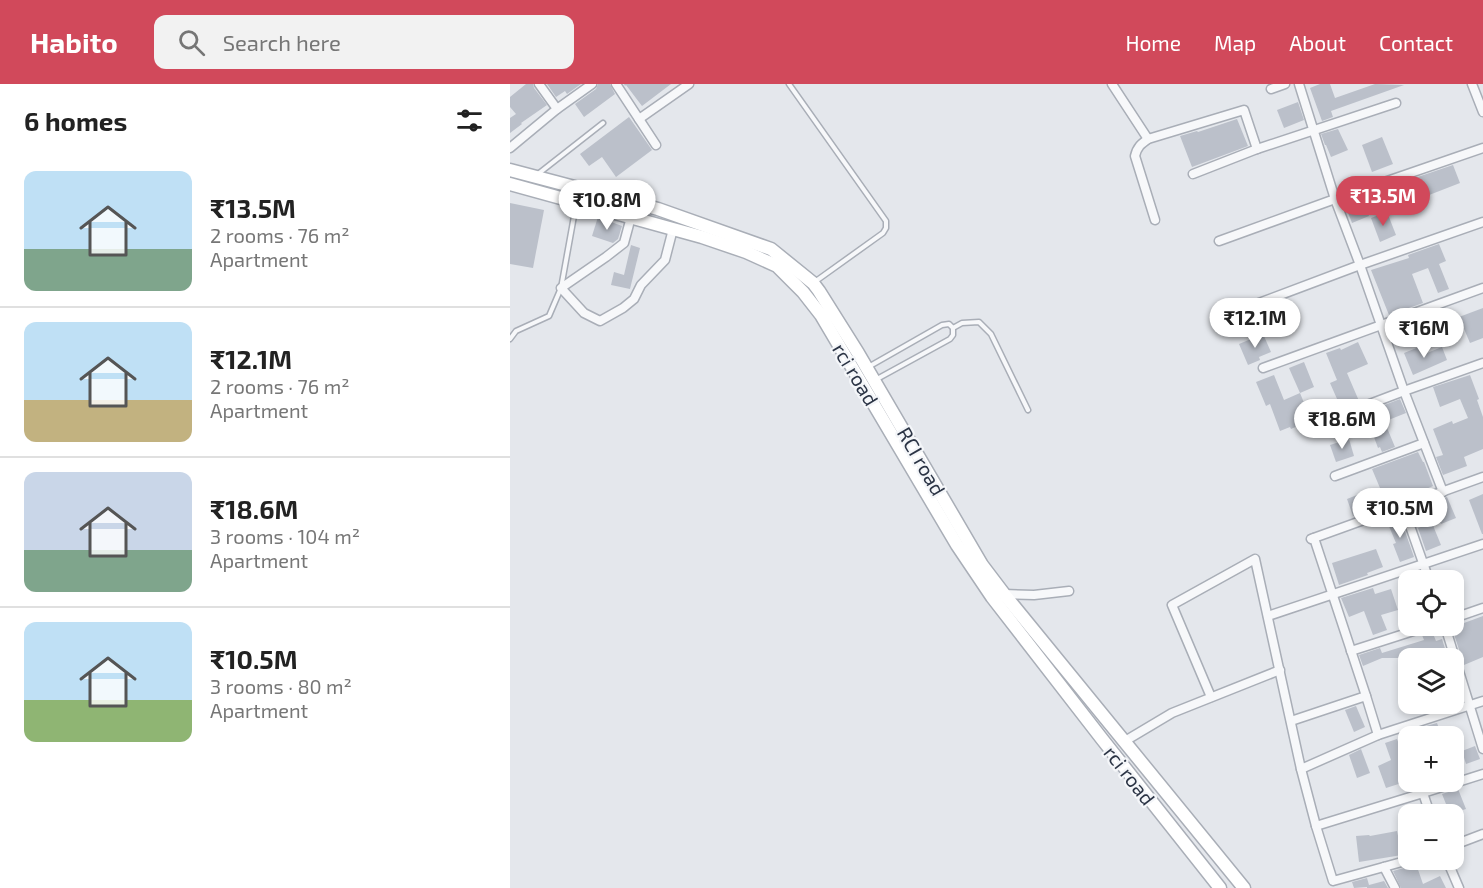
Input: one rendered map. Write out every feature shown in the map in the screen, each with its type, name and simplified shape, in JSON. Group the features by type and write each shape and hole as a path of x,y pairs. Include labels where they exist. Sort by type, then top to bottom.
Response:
{"main road":[{"name":"RCI road","path":"510,170 658,209 771,249 813,283 874,381 917,466 982,565 1244,888"},
{"name":"rci road","path":"510,184 673,229 746,252 777,266 803,292 821,315 917,466 957,545 992,597 1220,888"},
{"path":"1143,790 1155,778"}],"street":[{"path":"539,84 557,109"},
{"path":"510,148 557,109 592,84"},
{"path":"616,84 656,145"},
{"path":"639,119 689,84"},
{"path":"1112,84 1148,139"},
{"path":"1271,89 1285,84"},
{"path":"1299,84 1335,199 1443,492"},
{"path":"1472,84 1483,112"},
{"path":"1193,174 1257,149 1396,103"},
{"path":"1155,220 1135,156 1136,150 1148,139 1244,110 1257,149"},
{"path":"1219,241 1483,148"},
{"path":"631,218 624,243 561,288 584,314 600,321 634,299 642,285 665,260 673,229"},
{"path":"1235,312 1483,222"},
{"path":"1263,368 1483,288"},
{"path":"1325,421 1483,363"},
{"path":"1335,476 1424,443"},
{"path":"1378,735 1333,595 1312,538 1483,477"},
{"path":"1403,506 1426,570"},
{"path":"1268,615 1483,544"},
{"path":"1211,697 1172,605 1255,559 1301,769 1333,881 1398,863"},
{"path":"1004,594 1034,595 1070,591"},
{"path":"1464,615 1483,608"},
{"path":"1351,651 1398,636"},
{"path":"1447,636 1483,749"},
{"path":"1125,741 1172,713 1280,670"},
{"path":"1291,721 1366,696"},
{"path":"1301,769 1378,735 1483,702"},
{"path":"1316,826 1483,774"},
{"path":"1423,793 1427,804"},
{"path":"1464,841 1483,834"},
{"path":"1384,867 1395,888"},
{"path":"1452,870 1460,888"}],"lane":[{"path":"789,84 886,221 883,233 813,283"},
{"path":"535,177 603,123"},
{"path":"510,339 516,331 549,316 561,288 577,202"},
{"path":"953,328 962,323 979,322 991,334 1028,410"},
{"path":"866,368 942,325 949,324 953,328 953,335 950,339 874,381"}],"building":[{"path":"526,84 533,84 547,105 510,133 510,118 516,114 510,107 510,97"},
{"path":"547,84 581,84 567,94 565,91 556,97"},
{"path":"598,84 610,84 615,94 584,117 575,104 596,89"},
{"path":"624,84 671,84 642,106"},
{"path":"1320,84 1330,84 1335,98 1375,84 1404,85 1331,111 1333,117 1322,121 1310,88"},
{"path":"1298,102 1304,120 1284,128 1277,110"},
{"path":"629,117 652,150 616,177 602,157 589,166 580,154"},
{"path":"1237,119 1248,146 1192,167 1180,136"},
{"path":"1338,129 1348,150 1331,157 1321,134"},
{"path":"1382,137 1393,164 1372,172 1362,145"},
{"path":"1453,165 1460,183 1424,197 1427,203 1410,209 1400,183"},
{"path":"1362,196 1369,216 1352,223 1344,202"},
{"path":"510,203 544,210 533,268 510,264"},
{"path":"1387,212 1396,235 1380,242 1371,218"},
{"path":"598,217 622,226 618,239 613,243 592,236"},
{"path":"1439,244 1446,261 1439,264 1449,289 1438,293 1428,268 1412,274 1423,303 1389,315 1371,270 1409,258 1408,255"},
{"path":"631,245 640,248 630,289 611,285 614,272 624,275"},
{"path":"1483,308 1483,338 1470,343 1459,317"},
{"path":"1263,334 1271,352 1248,365 1239,344"},
{"path":"1358,342 1368,364 1347,373 1359,401 1341,408 1330,383 1337,380 1326,353 1340,348 1341,350"},
{"path":"1419,347 1422,355 1442,347 1447,360 1413,375 1404,353"},
{"path":"1304,362 1314,387 1300,393 1289,368"},
{"path":"1274,375 1284,400 1300,393 1311,420 1280,431 1270,404 1266,406 1256,382"},
{"path":"1470,375 1483,417 1483,449 1464,457 1467,466 1443,475 1436,457 1443,455 1433,429 1452,421 1453,424 1468,418 1460,399 1440,407 1433,387"},
{"path":"1400,399 1406,413 1385,423 1395,447 1382,452 1380,447 1378,448 1371,429 1350,437 1343,421"},
{"path":"1349,439 1354,456 1336,462 1330,445"},
{"path":"1418,452 1433,486 1386,505 1385,502 1353,516 1347,499 1362,493 1363,496 1380,488 1372,469"},
{"path":"1483,494 1483,534 1482,534 1469,500"},
{"path":"1447,497 1456,518 1441,524 1432,503"},
{"path":"1399,514 1414,557 1400,562 1393,544 1396,543 1386,519"},
{"path":"1432,523 1441,545 1426,551 1418,528"},
{"path":"1376,549 1383,567 1339,585 1332,563"},
{"path":"1373,588 1375,594 1391,589 1398,610 1381,615 1387,630 1373,635 1364,611 1349,617 1341,598"},
{"path":"1483,616 1483,657 1464,665 1464,648 1458,648 1455,636 1464,636 1464,623"},
{"path":"1422,636 1434,636 1436,641 1442,639 1445,648 1398,648 1424,640"},
{"path":"1380,648 1382,653 1398,648 1398,658 1382,658 1363,666 1359,655"},
{"path":"1356,706 1365,727 1354,732 1345,710"},
{"path":"1397,739 1398,742 1398,784 1386,788 1378,766 1391,760 1385,743"},
{"path":"1475,746 1480,759 1466,764 1464,750"},
{"path":"1361,749 1370,773 1357,778 1349,755"},
{"path":"1459,792 1464,804 1446,804 1442,794"},
{"path":"1397,831 1398,856 1359,862 1356,836"},
{"path":"1418,870 1423,884 1440,876 1446,888 1401,888 1393,871"},
{"path":"1367,878 1369,885 1384,881 1388,888 1354,888 1352,882"}]}
